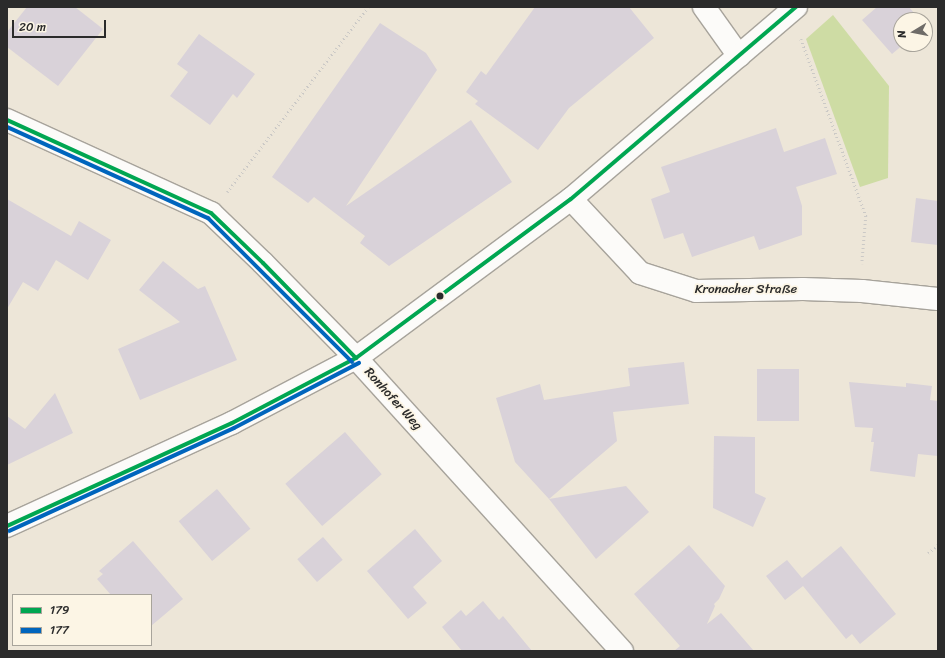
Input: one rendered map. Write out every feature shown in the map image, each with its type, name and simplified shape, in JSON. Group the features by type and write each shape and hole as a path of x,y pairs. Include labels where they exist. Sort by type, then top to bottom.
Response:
{"street":[{"path":"704,7 739,56"},
{"path":"7,526 232,423 356,358 571,199 790,12"},
{"name":"Ronhofer Weg","path":"7,120 212,213 356,358 622,651"},
{"name":"Kronacher Straße","path":"571,199 640,274 696,291 803,289 862,291 938,299"}],"path":[{"path":"212,213 368,7"},
{"path":"790,12 866,216 862,261 862,291"},
{"path":"928,553 938,545"}],"green space":[{"path":"833,15 889,86 888,178 860,187 806,39"}],"building":[{"path":"27,7 75,7 103,29 58,86 7,47 7,32"},
{"path":"535,7 629,7 654,38 569,108 538,150 475,104 478,101 466,92 481,71 486,75"},
{"path":"877,7 909,7 913,12 893,12 893,52 894,52 892,54 862,20"},
{"path":"380,23 426,53 437,70 346,206 471,120 512,182 389,266 360,243 365,236 314,197 308,203 272,177"},
{"path":"199,34 255,74 237,98 233,94 210,125 170,96 188,72 177,64"},
{"path":"776,128 784,152 825,138 837,174 796,187 802,206 802,235 759,250 754,236 692,257 683,233 664,239 651,199 670,192 661,167"},
{"path":"916,198 938,201 938,245 911,242"},
{"path":"7,199 71,236 79,221 111,240 88,280 56,260 38,291 23,282 7,309"},
{"path":"163,261 198,289 205,286 237,360 140,400 118,349 180,322 139,290"},
{"path":"684,362 689,404 613,412 617,441 549,499 515,462 496,398 540,384 544,400 630,386 628,368"},
{"path":"757,369 799,369 799,421 757,421"},
{"path":"849,382 906,387 906,383 932,386 930,400 938,401 938,456 918,454 915,477 870,471 874,442 871,442 873,428 855,427"},
{"path":"55,393 73,433 7,465 7,416 25,429"},
{"path":"345,432 382,474 322,526 285,484"},
{"path":"714,436 755,437 755,493 766,498 753,527 713,508"},
{"path":"626,486 649,512 596,559 549,499"},
{"path":"217,489 250,529 212,561 179,521"},
{"path":"415,529 442,561 413,587 427,603 408,619 367,571"},
{"path":"323,537 343,560 317,582 297,559"},
{"path":"133,541 183,599 152,625 152,594 110,594 97,579 103,574 99,571"},
{"path":"689,545 725,586 719,599 714,604 715,606 707,624 721,613 754,651 674,651 680,646 634,594"},
{"path":"841,546 896,614 860,644 852,634 846,639 803,586 785,600 766,576 787,560 802,578"},
{"path":"483,601 499,620 503,616 532,651 462,651 442,627 461,610 466,616"}],"transit line":[{"name":"179","path":"7,526 232,423 356,358 571,199 796,7"},
{"name":"179","path":"7,120 211,213 263,263 356,358"},
{"name":"177","path":"7,127 208,218 352,362"},
{"name":"177","path":"9,531 234,428 359,363"}]}
